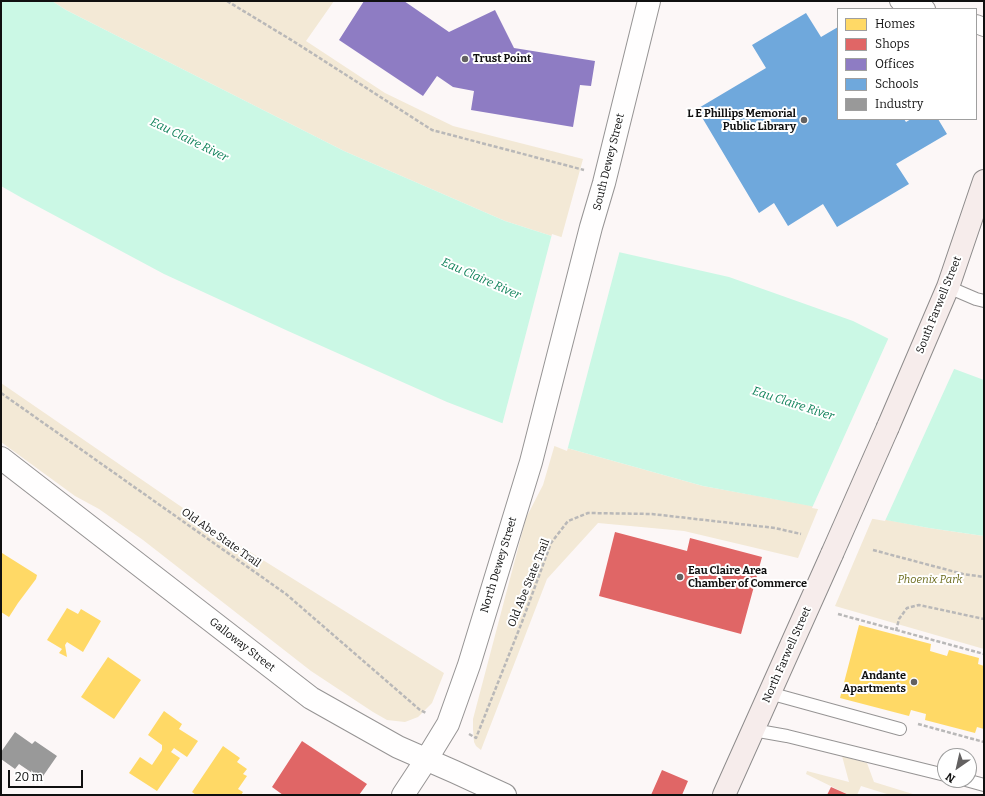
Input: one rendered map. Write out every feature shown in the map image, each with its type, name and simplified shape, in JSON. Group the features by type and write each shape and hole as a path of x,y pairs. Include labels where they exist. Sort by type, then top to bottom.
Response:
{"main road":[{"name":"South Farwell Street","path":"888,427 979,213 984,181"},
{"name":"North Farwell Street","path":"724,795 888,427"}],"street":[{"name":"South Dewey Street","path":"567,324 606,176 649,1"},
{"path":"899,1 923,8"},
{"name":"North Dewey Street","path":"403,795 448,724 469,665 531,462 567,324"},
{"name":"Galloway Street","path":"1,458 311,698 398,747 505,795"}],"lane":[{"path":"948,287 984,301"},
{"path":"769,693 900,729"},
{"path":"753,730 787,736 937,773"}],"path":[{"path":"227,1 293,41 432,130 606,176"},
{"name":"Old Abe State Trail","path":"1,392 286,594 420,710"},
{"name":"Old Abe State Trail","path":"476,738 522,622 551,543 568,521 588,513 652,514 775,528 801,534"},
{"path":"873,550 963,574 984,577"},
{"path":"896,631 899,619 906,608 919,605 984,619"},
{"path":"838,614 984,654"},
{"path":"918,724 984,742"}],"green space":[{"path":"52,1 334,1 306,41 385,93 453,126 583,159 561,239 505,221 344,151 66,10"},
{"path":"1,383 218,532 444,673 432,703 418,717 405,722 387,720 373,712 311,671 143,540 99,509 75,496 1,442"},
{"path":"555,444 703,486 819,507 798,558 684,531 598,523 547,579 481,750 474,742 473,719 526,518 543,485"},
{"name":"Phoenix Park","path":"873,517 929,528 984,536 984,649 835,606"},
{"path":"842,756 867,763 874,782 916,795 890,795 861,786 857,795 849,795 806,774 807,771 849,782"}],"water":[{"name":"Eau Claire River","path":"1,1 52,1 66,10 344,151 505,221 561,239 729,277 853,321 933,361 984,380 984,536 929,528 703,486 567,448 447,402 288,331 164,274 22,198 1,186"}],"pier":[{"path":"552,234 620,250 567,451 502,425"},
{"path":"889,337 934,359 955,367 885,521 812,508"}],"building: Homes":[{"path":"2,553 37,575 36,579 9,617 1,612"},
{"path":"67,608 78,614 81,609 101,621 83,652 67,642 65,645 67,657 59,653 62,649 47,640"},
{"name":"Andante Apartments","path":"859,625 931,644 930,651 947,656 949,650 979,658 978,664 984,666 984,729 977,727 975,733 925,720 926,714 911,710 909,716 840,698"},
{"path":"108,657 141,680 114,719 81,697"},
{"path":"164,711 182,724 179,729 198,741 187,757 174,748 171,752 180,758 157,791 129,773 140,757 152,765 162,750 162,745 148,735"},
{"path":"223,746 240,758 237,762 247,769 243,774 247,776 238,789 243,792 241,795 196,795 192,792"}],"building: Shops":[{"name":"Eau Claire Area Chamber of Commerce","path":"615,532 687,551 690,538 762,557 741,634 599,596"},
{"path":"302,741 367,784 359,795 283,795 272,787"},
{"path":"662,770 688,781 682,795 651,795"},
{"path":"831,787 849,795 827,795"}],"building: Offices":[{"path":"364,1 404,1 449,32 495,10 514,48 595,61 591,86 580,85 573,127 471,110 474,91 453,87 437,76 423,96 339,40"}],"building: Schools":[{"name":"L E Phillips Memorial Public Library","path":"806,13 821,37 837,28 837,120 905,120 906,122 909,120 939,120 947,134 896,164 909,184 837,227 823,204 788,226 774,203 759,213 697,109 766,68 752,45"}],"building: Industry":[{"path":"15,732 32,744 35,741 57,756 41,779 19,764 15,769 1,759 1,752"}],"place":[{"name":"Trust Point","path":"465,59"},
{"name":"L E Phillips Memorial Public Library","path":"804,120"},
{"name":"Eau Claire Area Chamber of Commerce","path":"680,577"},
{"name":"Andante Apartments","path":"914,682"}]}
